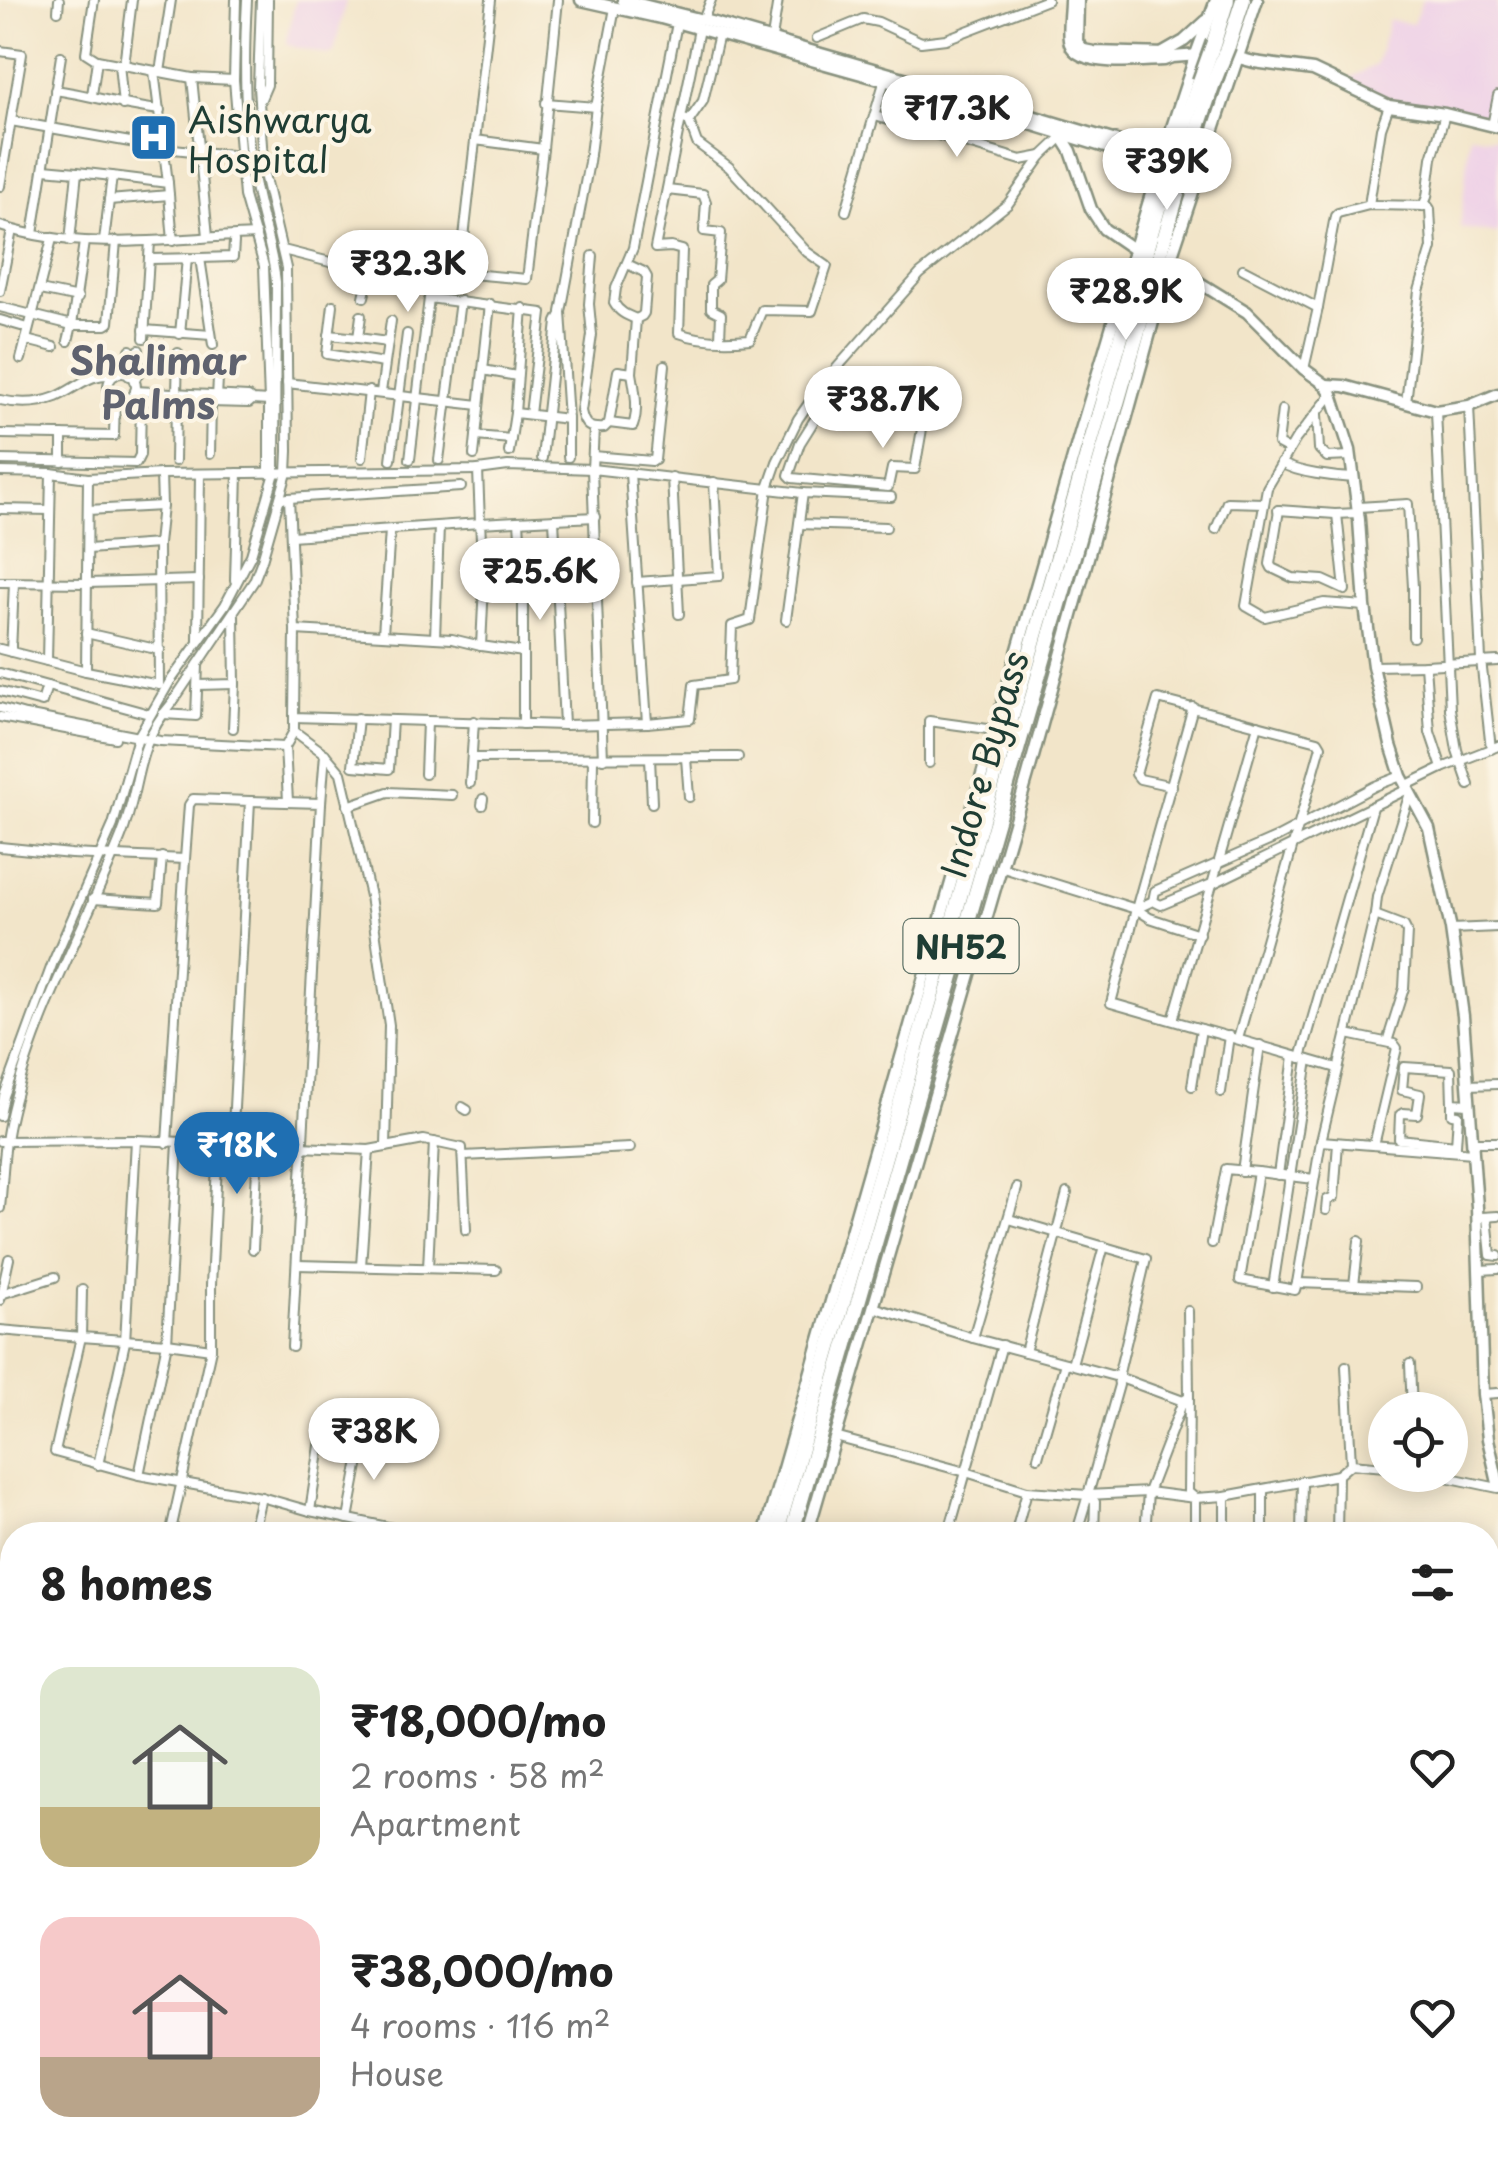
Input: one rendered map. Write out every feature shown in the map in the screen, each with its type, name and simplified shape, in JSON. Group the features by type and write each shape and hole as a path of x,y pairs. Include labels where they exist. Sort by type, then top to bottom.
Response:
{"highway":[{"name":"NH52","path":"1146,276 1174,153 1228,0"},
{"name":"NH52","path":"1119,348 1244,0"},
{"path":"1119,348 1146,346"},
{"name":"Indore Bypass","path":"780,1522 1119,348"},
{"name":"Indore Bypass","path":"795,1522 1119,348"}],"street":[{"path":"58,12 59,0"},
{"path":"94,0 86,54 97,60 192,78 234,80"},
{"path":"124,106 122,64 132,0"},
{"path":"171,0 157,71 173,241"},
{"path":"236,0 234,80 244,196 264,266 272,473"},
{"path":"0,1116 53,962 112,825 138,736 224,605 251,554 272,473 276,282 250,155 247,0"},
{"path":"264,0 259,104 264,174 286,268 285,498 291,536 295,630 294,731 286,746 288,801"},
{"path":"491,0 460,273 527,279 558,0"},
{"path":"581,0 662,14 1162,159"},
{"path":"685,119 698,143 729,167 807,252 826,266 812,312 762,310 750,339 691,337 679,332 682,250 655,248 685,119 701,25 711,0"},
{"path":"771,44 778,0"},
{"path":"817,38 864,20 878,22 921,42 946,38 1048,0"},
{"path":"1074,0 1069,44 1074,52 1089,60 1164,60 1210,18"},
{"path":"768,1522 994,730 1119,348 1136,251 1162,159 1216,0"},
{"path":"811,1522 1033,756 1168,264 1256,0"},
{"path":"542,458 557,322 619,4"},
{"path":"662,14 676,23 701,25 720,34 771,44"},
{"path":"627,264 647,276 644,313 636,318 618,310 614,303 616,288 636,230 676,23"},
{"path":"685,119 703,101 720,34"},
{"path":"0,50 22,54 12,121 4,139 0,185"},
{"path":"1168,55 1195,57 1206,52 1236,63 1313,70 1389,106 1495,126 1498,96"},
{"path":"33,234 61,56"},
{"path":"92,95 97,60"},
{"path":"846,211 886,77"},
{"path":"192,78 208,236"},
{"path":"55,90 160,110"},
{"path":"0,100 14,102"},
{"path":"546,102 596,107"},
{"path":"1368,205 1381,128 1389,106"},
{"path":"1424,206 1445,114"},
{"path":"875,116 1021,160 1042,156"},
{"path":"12,121 164,148 240,156"},
{"path":"294,717 564,725 690,719 694,684 730,680 732,626 750,620 768,488 777,462 808,404 920,274 1008,204 1059,132"},
{"path":"1059,132 1071,151 1091,209 1104,229 1136,251"},
{"path":"475,140 543,149"},
{"path":"44,169 168,182"},
{"path":"70,240 77,172"},
{"path":"104,241 112,176"},
{"path":"667,190 703,194 704,231 721,234 710,306 722,314 720,338"},
{"path":"109,200 169,195"},
{"path":"1304,368 1335,216 1368,205 1430,207 1432,248 1419,291 1406,403"},
{"path":"265,226 289,222"},
{"path":"0,226 52,239 84,242 256,235"},
{"path":"0,291 12,230"},
{"path":"21,359 52,239"},
{"path":"0,307 72,325 106,325 116,241"},
{"path":"150,241 144,334 180,334 212,340 200,258"},
{"path":"68,342 84,242"},
{"path":"150,259 233,257 234,242"},
{"path":"364,297 376,244"},
{"path":"283,250 369,272"},
{"path":"593,256 589,304 592,335 581,411 584,422 594,428 604,428 609,423 618,370 632,373"},
{"path":"180,334 187,258"},
{"path":"1168,264 1247,312 1329,390 1351,456 1373,666 1391,745 1406,786 1429,828 1451,929 1482,1217 1491,1255 1498,1256"},
{"path":"1243,269 1318,308"},
{"path":"40,290 78,298"},
{"path":"410,459 429,298 560,314"},
{"path":"440,460 460,301"},
{"path":"474,456 490,304"},
{"path":"333,305 328,355 384,363"},
{"path":"509,452 522,308"},
{"path":"530,414 542,312"},
{"path":"560,314 568,458"},
{"path":"358,338 361,316"},
{"path":"609,423 633,426 636,416 632,373 636,318"},
{"path":"0,320 28,328"},
{"path":"381,392 391,321"},
{"path":"391,460 407,334"},
{"path":"329,335 387,342"},
{"path":"26,340 54,347"},
{"path":"134,350 132,378 136,391"},
{"path":"175,460 172,398 178,353"},
{"path":"210,454 218,358"},
{"path":"593,456 655,460 665,366"},
{"path":"483,370 517,376"},
{"path":"0,400 14,403 50,399 104,374 132,378"},
{"path":"0,434 114,436 115,399 108,387 115,376"},
{"path":"843,382 924,410 915,469 892,468 887,488 792,478 790,473 803,438 819,412 843,382"},
{"path":"287,383 479,405"},
{"path":"1365,606 1324,603 1266,617 1246,606 1267,488 1289,450 1317,414 1329,390 1344,386 1436,411 1469,406 1498,394"},
{"path":"136,391 248,404 252,400 269,400"},
{"path":"128,400 136,391"},
{"path":"362,458 370,391"},
{"path":"115,399 172,398"},
{"path":"0,460 136,463 140,455 142,401"},
{"path":"808,404 818,406 819,412"},
{"path":"1152,901 1160,905 1214,882 1374,806 1442,768 1496,747 1481,660 1469,406"},
{"path":"1282,410 1278,444 1289,450"},
{"path":"1436,411 1446,662 1452,728 1469,785"},
{"path":"515,412 568,419"},
{"path":"1317,414 1319,449 1328,456 1351,456"},
{"path":"594,428 592,469 604,759"},
{"path":"791,434 803,438"},
{"path":"62,435 62,462"},
{"path":"476,436 511,439"},
{"path":"544,444 568,446"},
{"path":"1281,463 1323,477 1354,478"},
{"path":"0,472 88,478 478,470 508,466 592,469 803,493 891,497"},
{"path":"478,470 484,584 481,646"},
{"path":"235,585 238,473"},
{"path":"630,473 646,724"},
{"path":"48,662 51,474"},
{"path":"0,650 159,685 161,474"},
{"path":"198,641 200,474"},
{"path":"672,477 679,614"},
{"path":"86,671 88,478"},
{"path":"637,582 720,576 714,482"},
{"path":"285,498 461,487"},
{"path":"786,620 803,493"},
{"path":"0,1208 3,1141 13,1108 43,1018 126,823 142,752 163,714 254,581 285,498"},
{"path":"1216,529 1227,502 1337,514 1408,504 1413,637"},
{"path":"88,510 162,506"},
{"path":"0,510 50,510"},
{"path":"1279,510 1272,568 1293,578 1323,580 1349,592 1364,591"},
{"path":"1337,514 1345,590"},
{"path":"291,536 595,517"},
{"path":"554,519 564,725"},
{"path":"519,521 523,584 522,724"},
{"path":"799,524 886,527"},
{"path":"435,638 439,526"},
{"path":"383,634 390,530"},
{"path":"88,549 158,544"},
{"path":"0,582 199,580"},
{"path":"10,652 14,582"},
{"path":"484,584 523,584"},
{"path":"233,728 234,613"},
{"path":"295,630 435,638 523,652"},
{"path":"86,633 160,650"},
{"path":"1373,666 1498,660"},
{"path":"163,714 196,716 198,665"},
{"path":"1424,665 1430,732 1442,768"},
{"path":"0,673 150,714"},
{"path":"198,685 234,684"},
{"path":"0,690 42,702 47,686"},
{"path":"1172,786 1136,777 1158,698 1320,743 1294,843 1233,1038 1221,1092"},
{"path":"1193,707 1110,1002 1337,1068"},
{"path":"0,708 149,738 286,746"},
{"path":"0,716 116,738"},
{"path":"341,774 353,766 358,718"},
{"path":"353,766 389,769 392,720"},
{"path":"929,763 929,720 994,730"},
{"path":"470,782 474,721"},
{"path":"425,774 427,722"},
{"path":"1173,1020 1258,725"},
{"path":"294,731 325,754 341,774 370,896 389,1025 386,1147"},
{"path":"292,1347 325,754"},
{"path":"472,758 738,757"},
{"path":"650,758 652,803"},
{"path":"686,758 689,796"},
{"path":"592,824 593,759"},
{"path":"1136,909 1152,901 1155,891 1299,826 1375,786 1406,786"},
{"path":"1258,1172 1240,1280 1294,1290 1337,1068 1406,786"},
{"path":"348,806 388,792 452,795"},
{"path":"167,1143 189,805 193,799 321,803"},
{"path":"232,1146 250,801"},
{"path":"1278,1175 1301,1058 1374,806"},
{"path":"0,848 185,858"},
{"path":"93,899 158,903 162,857"},
{"path":"1000,867 1136,909 1150,918 1199,934"},
{"path":"1375,915 1401,924 1408,932 1404,988 1387,1042"},
{"path":"1451,929 1498,928"},
{"path":"1192,1086 1201,1028"},
{"path":"1347,1034 1398,1048 1374,1146"},
{"path":"1242,1171 1260,1045"},
{"path":"1273,1287 1292,1176 1301,1058"},
{"path":"1390,1084 1420,1094 1417,1114 1400,1116 1402,1141 1456,1144 1458,1114 1452,1114 1450,1069 1404,1067 1402,1087"},
{"path":"1468,1085 1498,1084"},
{"path":"1452,1103 1469,1104"},
{"path":"3,1141 136,1140 369,1150 424,1140 462,1148 466,1230"},
{"path":"98,1465 124,1342 136,1140"},
{"path":"1321,1141 1473,1148 1498,1142"},
{"path":"428,1268 434,1142"},
{"path":"1326,1210 1327,1200 1334,1197 1338,1143"},
{"path":"138,1475 167,1342 178,1144"},
{"path":"173,1522 211,1349 210,1286 218,1145"},
{"path":"253,1249 258,1147"},
{"path":"463,1156 630,1148"},
{"path":"361,1266 369,1150"},
{"path":"1212,1243 1226,1169 1314,1180"},
{"path":"972,1338 1017,1188"},
{"path":"1025,1352 1068,1193"},
{"path":"1482,1217 1498,1216"},
{"path":"1468,1479 1498,1483 1483,1394 1482,1217"},
{"path":"1008,1219 1146,1259 1119,1385 1080,1522"},
{"path":"1354,1284 1359,1241"},
{"path":"1038,1457 1104,1246"},
{"path":"0,1297 9,1259"},
{"path":"297,1264 496,1270"},
{"path":"1480,1270 1498,1269"},
{"path":"0,1297 55,1278"},
{"path":"1297,1282 1416,1287"},
{"path":"82,1290 81,1337 55,1452 138,1475 363,1522"},
{"path":"873,1306 1186,1399"},
{"path":"1188,1310 1188,1492 1196,1498"},
{"path":"0,1330 124,1342 167,1342 211,1349"},
{"path":"952,1522 1002,1346"},
{"path":"1410,1364 1411,1392"},
{"path":"1346,1366 1351,1464"},
{"path":"1483,1394 1498,1393"},
{"path":"1146,1522 1148,1492 1186,1399"},
{"path":"835,1437 1027,1491 1088,1496 1148,1492 1196,1498 1225,1496 1338,1475 1351,1464 1368,1466"},
{"path":"310,1512 321,1440"},
{"path":"348,1519 363,1440"},
{"path":"1337,1522 1338,1475"},
{"path":"1301,1522 1302,1482"},
{"path":"1262,1489 1263,1522"},
{"path":"1019,1522 1027,1491"},
{"path":"1088,1496 1094,1502 1094,1522"},
{"path":"1224,1522 1225,1496"},
{"path":"255,1522 260,1498"},
{"path":"1195,1522 1196,1498"}],"shaded area":[{"path":"296,0 346,0 334,52 328,55 287,45"},
{"path":"1422,0 1498,2 1498,66 1488,117 1390,99 1348,79 1376,65 1389,20 1413,24"},
{"path":"1470,135 1498,139 1498,234 1460,228"}],"place":[{"name":"Aishwarya Hospital","path":"153,138"}],"district":[{"name":"Shalimar Palms","path":"158,381"}]}
